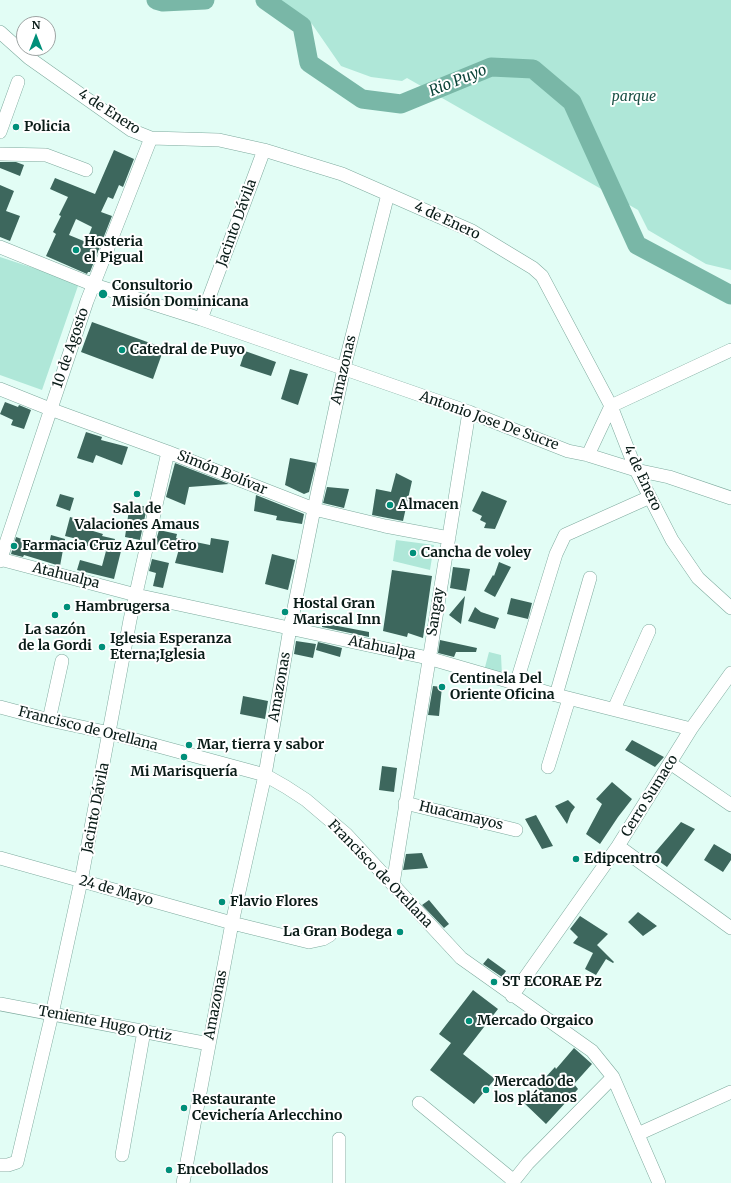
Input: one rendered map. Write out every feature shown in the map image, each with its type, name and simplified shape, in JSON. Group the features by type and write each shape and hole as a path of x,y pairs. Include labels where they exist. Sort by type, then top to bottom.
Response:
{"street":[{"name":"4 de Enero","path":"0,32 29,58 131,130 151,138 219,140 264,150 342,174 472,231 533,268 542,276 573,323 611,406 636,470 672,540 698,578 731,608"},
{"path":"0,132 18,82"},
{"name":"10 de Agosto","path":"0,560 87,301 151,138"},
{"name":"Jacinto Dávila","path":"202,319 264,150"},
{"path":"0,154 46,155 86,170"},
{"name":"Amazonas","path":"183,1183 232,923 264,775 290,628 314,509 344,368 388,194"},
{"name":"Antonio Jose De Sucre","path":"0,247 94,285 202,319 344,368 468,412 568,450 669,478 731,498"},
{"path":"588,455 611,406 731,350"},
{"name":"Simón Bolívar","path":"0,389 314,509 385,526 449,538"},
{"name":"Sangay","path":"393,884 468,412"},
{"name":"Jacinto Dávila","path":"0,1165 8,1165 17,1162 52,1014 81,881 136,594 168,452"},
{"path":"516,684 556,554 565,535 650,497"},
{"name":"Atahualpa","path":"0,560 136,594 428,658 569,699 691,729"},
{"path":"556,695 590,578"},
{"path":"614,709 649,631"},
{"path":"49,720 62,661"},
{"name":"Cerro Sumaco","path":"512,996 618,846 691,729 731,673"},
{"path":"548,767 569,699"},
{"name":"Francisco de Orellana","path":"0,707 49,720 110,733 264,775 306,800 346,834 461,958 512,996 592,1050 613,1077 659,1183"},
{"path":"670,763 731,804"},
{"name":"Huacamayos","path":"405,803 516,830"},
{"path":"618,846 731,928"},
{"name":"24 de Mayo","path":"0,858 232,923 309,942 323,940 330,935"},
{"name":"Teniente Hugo Ortiz","path":"0,1004 209,1044"},
{"path":"122,1155 144,1031"},
{"path":"419,1103 513,1182 528,1163 613,1077"},
{"path":"638,1134 731,1092"},
{"path":"339,1139 339,1183"}],"green space":[{"name":"parque","path":"270,0 731,0 731,270 706,264 648,230 638,210 407,78 402,81 371,77 341,66 312,24"},
{"path":"0,257 79,283 42,390 0,375"},
{"name":"Cancha de voley","path":"396,540 434,545 430,570 393,561"},
{"path":"489,652 501,655 502,676 484,671"}],"building":[{"path":"114,150 134,159 123,187 119,185 113,199 108,197 101,212 112,216 90,272 87,274 46,256 56,234 53,232 61,216 59,215 68,197 50,189 55,178 95,194","holes":["76,219 92,227 86,242 69,235"]},
{"path":"0,162 16,162 24,165 20,176 0,168"},
{"path":"0,185 14,191 6,211 20,216 10,241 0,237"},
{"name":"Catedral de Puyo","path":"92,322 164,348 153,379 81,352"},
{"path":"245,351 276,362 271,376 240,366"},
{"path":"290,369 308,374 298,405 281,399"},
{"path":"5,402 18,407 19,405 31,410 24,429 11,425 13,420 0,414"},
{"path":"86,432 102,437 101,440 128,447 122,465 96,455 93,463 77,458"},
{"path":"290,458 316,463 309,492 304,494 285,485"},
{"path":"175,463 229,484 189,487 185,505 166,497"},
{"name":"Almacen","path":"396,473 412,481 403,521 372,515 376,489 391,492"},
{"path":"327,487 349,489 344,508 323,503"},
{"path":"482,491 507,501 495,529 484,528 486,523 480,520 482,516 472,511"},
{"path":"60,494 74,498 70,511 56,506"},
{"path":"256,495 304,514 302,524 276,520 277,516 254,511"},
{"path":"130,503 147,507 140,540 125,537"},
{"path":"70,517 84,521 83,528 103,534 102,536 115,539 113,549 121,551 114,579 77,570 80,560 102,566 106,551 84,545 85,541 65,536"},
{"path":"159,530 177,534 176,538 210,545 211,538 229,541 223,573 175,563 179,549 155,544"},
{"path":"51,535 65,539 60,566 24,555 23,557 11,554 16,537 48,548"},
{"path":"272,554 295,560 288,590 265,584"},
{"path":"152,559 169,563 163,588 153,586 156,573 149,571"},
{"path":"499,562 511,567 495,597 484,591 493,575 494,576"},
{"path":"453,567 470,569 466,591 450,588"},
{"path":"392,570 432,576 423,638 408,633 407,637 383,631"},
{"path":"465,596 461,624 449,615"},
{"path":"511,598 532,603 528,619 507,614"},
{"path":"475,607 481,612 499,618 495,629 468,621"},
{"path":"322,623 369,632 369,637 322,627"},
{"path":"440,640 477,648 476,652 456,652 454,657 438,653"},
{"path":"296,641 316,644 313,658 294,654"},
{"path":"318,642 342,648 340,657 316,650"},
{"path":"433,686 442,687 439,716 428,715"},
{"path":"243,696 268,701 265,719 240,714"},
{"path":"632,740 664,757 655,767 625,750"},
{"path":"382,766 397,768 394,792 379,790"},
{"path":"612,782 632,799 600,844 586,834 602,804 596,799"},
{"path":"568,800 575,807 567,824 555,806"},
{"path":"536,815 553,846 542,849 525,819"},
{"path":"681,822 695,829 667,867 652,856"},
{"path":"714,844 731,854 731,860 723,872 704,860"},
{"path":"422,853 428,868 403,870 406,854"},
{"path":"429,900 449,924 444,928 422,905"},
{"path":"638,912 657,926 643,936 628,922"},
{"path":"580,916 608,934 597,945 614,962 613,963 606,959 596,975 585,969 593,953 573,943 578,937 570,929"},
{"path":"488,958 506,971 502,977 483,964"},
{"path":"473,990 498,1009 463,1054 495,1079 474,1104 430,1070 451,1043 439,1034"},
{"path":"574,1048 592,1064 574,1084 578,1089 546,1124 523,1102 555,1067 556,1069"}],"waterway":[{"name":"Rio Puyo","path":"156,0 163,2 205,0"},
{"name":"Rio Puyo","path":"265,0 302,26 309,63 362,99 401,104 491,67 533,69 572,102 637,245 731,295"}],"place":[{"name":"Policia","path":"16,127"},
{"name":"Hosteria el Pigual","path":"76,250"},
{"name":"Consultorio Misión Dominicana","path":"103,294"},
{"name":"Catedral de Puyo","path":"122,350"},
{"name":"Sala de Valaciones Amaus","path":"137,494"},
{"name":"Almacen","path":"390,505"},
{"name":"Farmacia Cruz Azul Cetro","path":"14,546"},
{"name":"Cancha de voley","path":"413,553"},
{"name":"Hambrugersa","path":"67,607"},
{"name":"Hostal Gran Mariscal Inn","path":"285,612"},
{"name":"La sazón de la Gordi","path":"55,615"},
{"name":"Iglesia Esperanza Eterna;Iglesia","path":"102,647"},
{"name":"Centinela Del Oriente Oficina","path":"442,687"},
{"name":"Mar, tierra y sabor","path":"189,745"},
{"name":"Mi Marisquería","path":"184,757"},
{"name":"Edipcentro","path":"576,859"},
{"name":"Flavio Flores","path":"222,902"},
{"name":"La Gran Bodega","path":"400,932"},
{"name":"ST ECORAE Pz","path":"494,982"},
{"name":"Mercado Orgaico","path":"469,1021"},
{"name":"Mercado de los plátanos","path":"486,1090"},
{"name":"Restaurante Cevichería Arlecchino","path":"184,1108"},
{"name":"Encebollados","path":"169,1170"}]}
